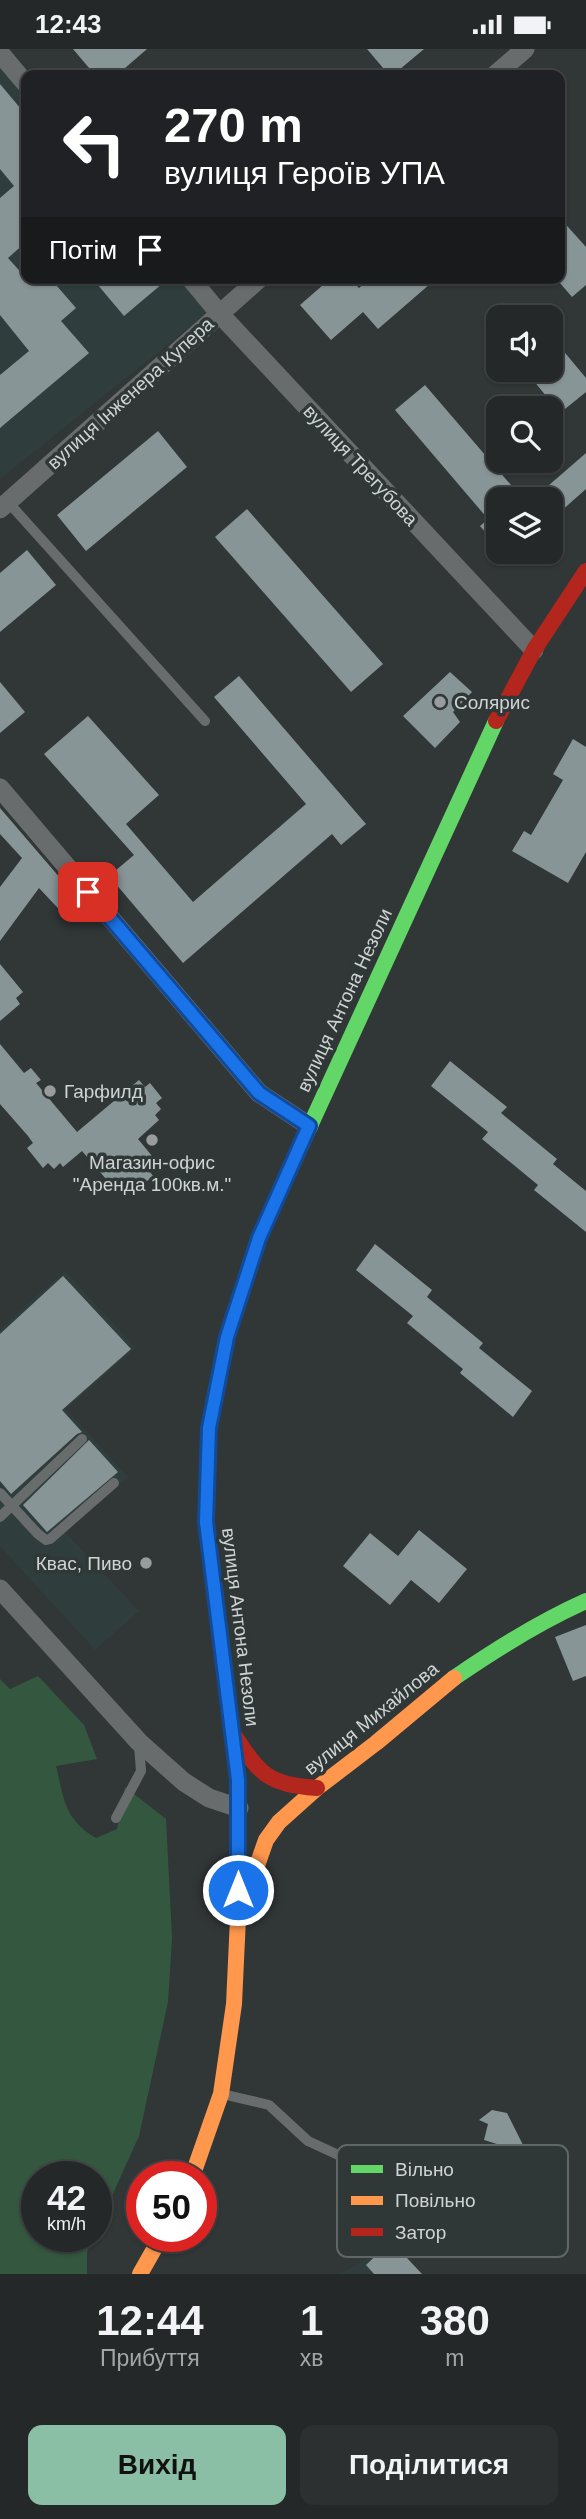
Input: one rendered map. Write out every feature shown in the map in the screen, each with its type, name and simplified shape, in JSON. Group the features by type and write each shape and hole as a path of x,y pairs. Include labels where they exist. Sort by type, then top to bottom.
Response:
{"main road":[{"name":"вулиця Антона Незоли","path":"197,2161 221,2094 234,2004 238,1918 239,1808 234,1735 206,1522 209,1428 227,1337 255,1250 486,740 534,650 586,572"},
{"name":"вулиця Михайлова","path":"238,1918 266,1840 279,1822 317,1788 470,1666 554,1615 586,1601"},
{"path":"234,1735 267,1779 289,1786 317,1788"},
{"path":"140,2274 152,2252"}],"street":[{"path":"501,70 525,49"},
{"path":"0,53 21,78"},
{"name":"вулиця Трегубова","path":"195,284 534,650"},
{"name":"вулиця Інженера Купера","path":"4,505 253,284"},
{"path":"0,788 259,1093 309,1126"},
{"path":"0,1589 139,1742 184,1782 209,1798 239,1808"}],"lane":[{"path":"4,505 205,721"},
{"path":"0,1517 82,1439"},
{"path":"0,1493 46,1540 114,1483"},
{"path":"116,1818 141,1771 139,1742"},
{"path":"221,2094 269,2105 309,2141 337,2154"}],"shaded area":[{"path":"0,61 21,87 21,284 185,284 208,312 0,479"},
{"path":"65,1271 136,1348 66,1409 128,1477 65,1532 139,1611 95,1650 0,1546 0,1329"},
{"path":"369,2257 390,2257 406,2274 340,2274"}],"green space":[{"path":"38,1676 84,1725 97,1759 56,1766 71,1816 85,1831 96,1838 117,1829 125,1787 166,1819 172,1938 168,2002 139,2136 112,2196 112,2161 21,2161 21,2252 87,2252 87,2274 0,2274 0,1679 10,1689"}],"building":[{"path":"73,49 147,49 123,70 91,70"},
{"path":"367,49 424,49 399,70 385,70"},
{"path":"0,84 21,109 21,246 8,258 21,272 21,284 55,284 76,308 61,321 89,353 0,428 0,375 29,351 0,315 0,198 14,186 0,169"},
{"path":"565,224 586,247 586,285 572,297 561,284 565,284"},
{"path":"97,284 162,284 124,316"},
{"path":"324,284 355,284 359,288 363,284 430,284 378,329 363,312 331,340 300,305"},
{"path":"563,350 586,378 586,392 563,411 563,396 546,396 535,382 563,382"},
{"path":"425,385 486,456 486,473 501,473 513,487 486,487 486,517 395,410"},
{"path":"158,431 187,467 86,551 57,515"},
{"path":"586,453 586,489 563,509 563,487 547,487"},
{"path":"247,509 383,664 351,692 215,537"},
{"path":"486,521 486,533 480,526"},
{"path":"27,550 56,585 0,632 0,573"},
{"name":"Солярис","path":"450,672 472,692 453,712 460,722 435,748 403,716"},
{"path":"239,676 366,824 341,845 332,834 183,963 109,876 134,855 44,754 88,716 159,795 126,824 193,902 306,804 214,697"},
{"path":"0,682 25,712 0,733"},
{"path":"573,739 586,747 586,852 568,883 512,851 524,831 531,835 563,780 553,774"},
{"path":"0,808 85,907 70,921 39,888 0,941 0,887 22,858 0,834"},
{"path":"0,964 23,992 16,998 20,1004 0,1021"},
{"path":"0,1044 24,1073 31,1068 41,1080 36,1083 77,1132 139,1080 145,1087 150,1083 162,1098 156,1103 161,1109 155,1115 159,1120 138,1139 157,1162 148,1169 153,1176 135,1191 129,1184 118,1193 82,1151 63,1167 60,1163 54,1169 48,1163 43,1168 27,1148 33,1143 0,1104"},
{"path":"450,1061 507,1107 501,1113 557,1159 553,1164 586,1191 586,1232 534,1190 538,1185 482,1139 488,1132 431,1086"},
{"path":"375,1244 432,1290 427,1297 483,1343 479,1348 532,1391 513,1417 460,1373 463,1369 407,1323 413,1316 356,1270"},
{"path":"63,1276 131,1349 62,1410 82,1432 11,1494 0,1481 0,1334"},
{"path":"89,1440 118,1472 47,1532 23,1505"},
{"path":"419,1530 467,1569 439,1603 411,1580 390,1605 343,1566 370,1533 398,1556"},
{"path":"586,1625 586,1676 573,1681 555,1637"},
{"path":"492,2110 507,2113 523,2145 500,2145 484,2140 488,2124 479,2120"},
{"path":"374,2257 406,2257 422,2274 374,2274 366,2265"}],"traffic: fast":[{"path":"259,1237 496,721"},
{"path":"454,1678 518,1637 586,1601"}],"traffic: slow":[{"path":"245,1900 266,1840 279,1822 317,1788 454,1678"},
{"path":"198,2161 221,2094 234,2004 238,1918 236,1763"},
{"path":"140,2274 152,2252"}],"traffic: jam":[{"path":"496,721 534,650 586,571"},
{"path":"236,1763 206,1522 209,1428 227,1337 259,1237"},
{"path":"234,1735 251,1760 267,1775 287,1784 317,1788"}],"place":[{"name":"Солярис","path":"440,702"},
{"name":"Гарфилд","path":"50,1091"},
{"name":"Магазин-офис \"Аренда 100кв.м.\"","path":"152,1140"},
{"name":"Квас, Пиво","path":"146,1563"}],"route":[{"path":"88,892 259,1093 309,1126 259,1238 227,1337 209,1428 206,1522 238,1780 238,1890"}]}
